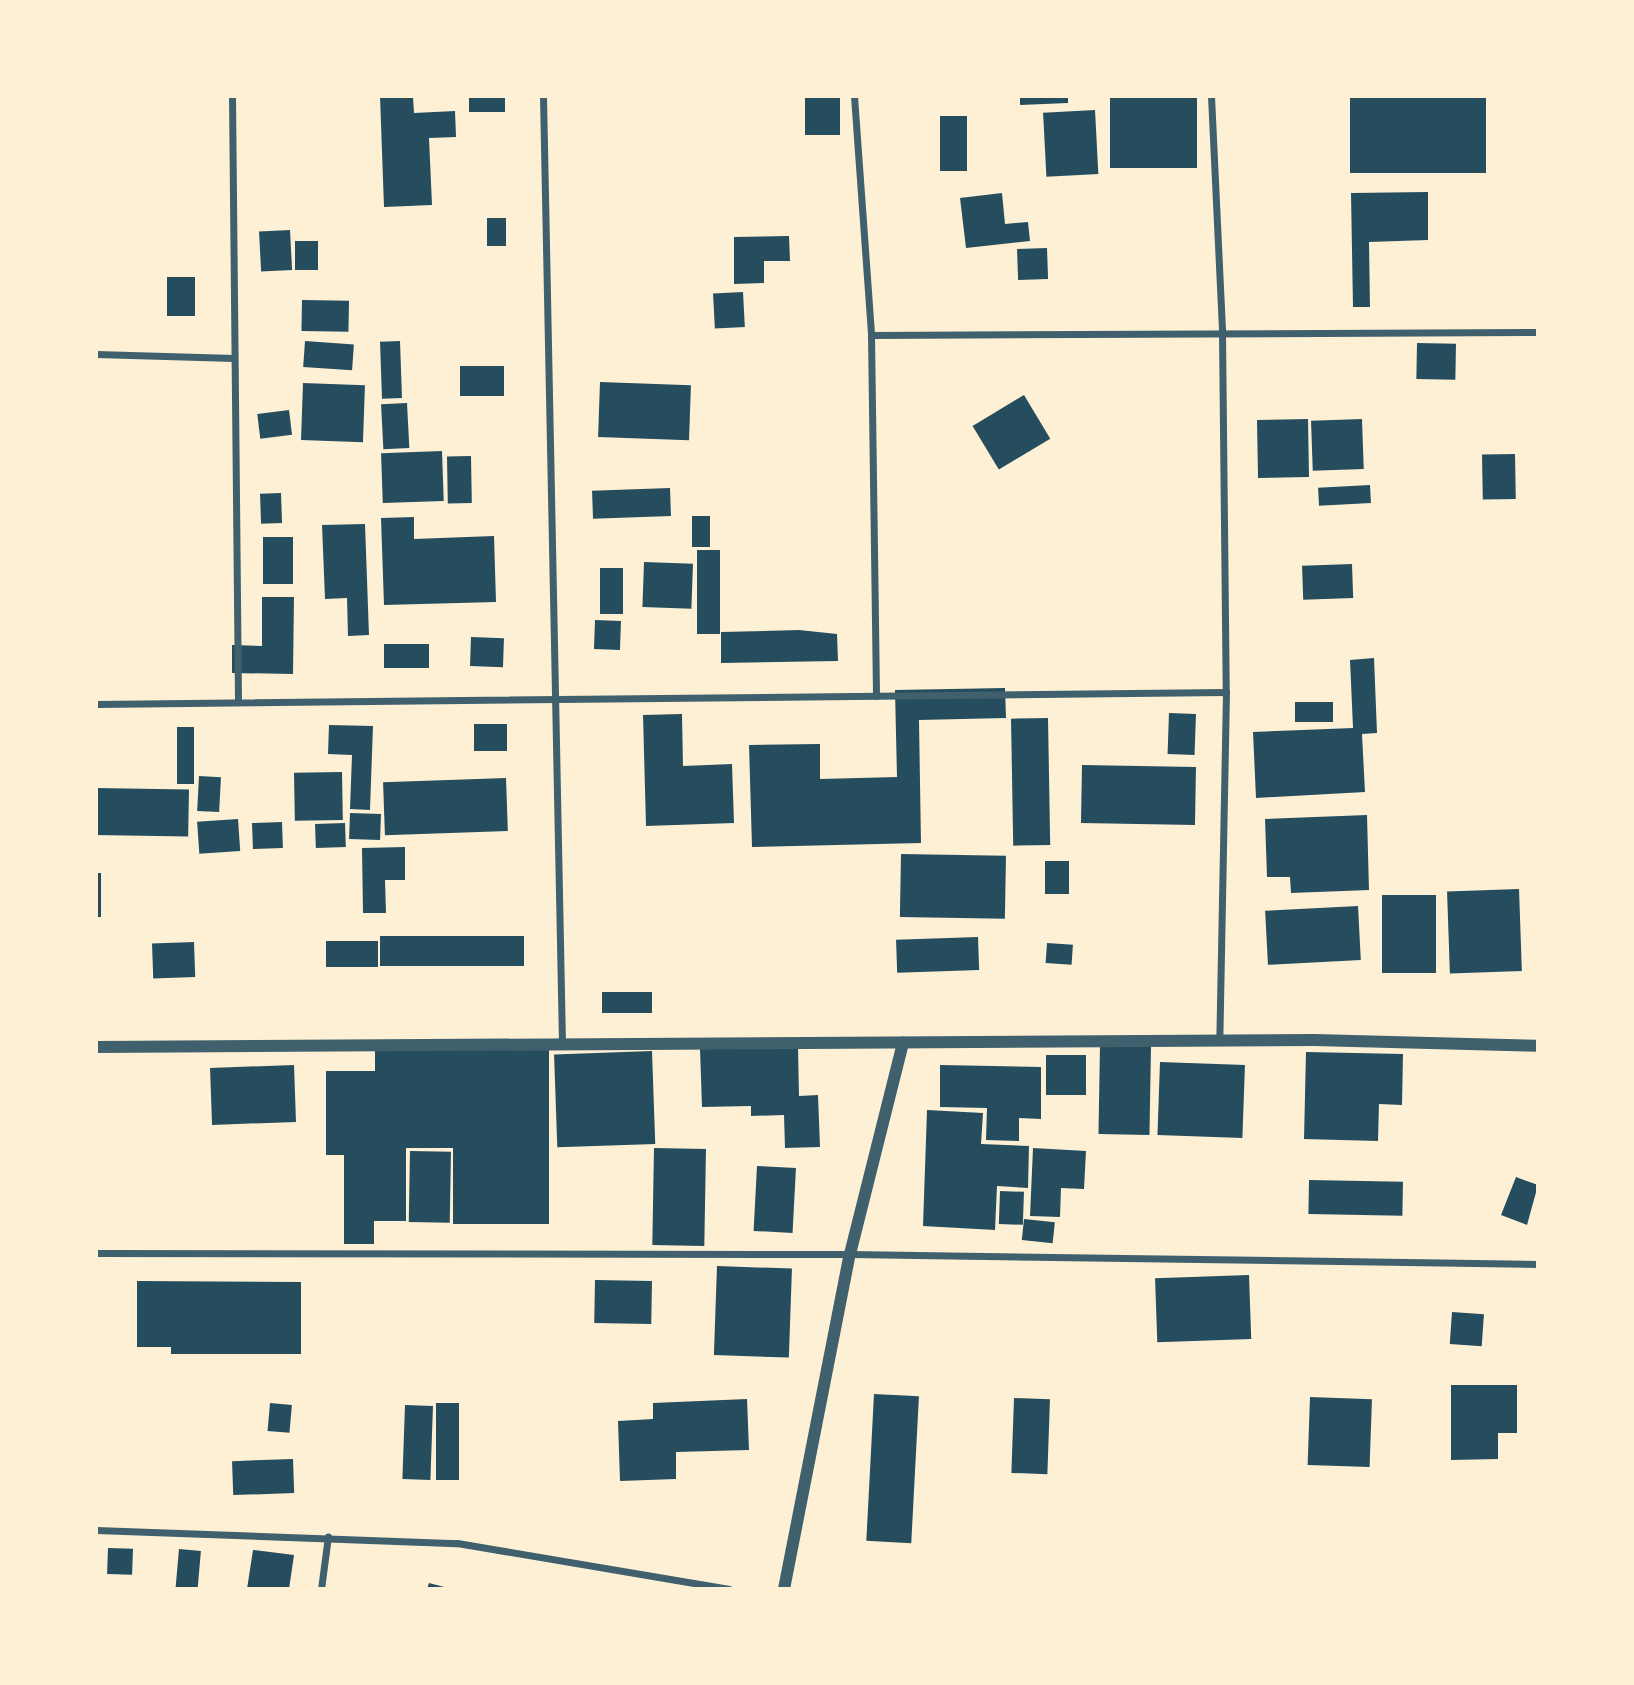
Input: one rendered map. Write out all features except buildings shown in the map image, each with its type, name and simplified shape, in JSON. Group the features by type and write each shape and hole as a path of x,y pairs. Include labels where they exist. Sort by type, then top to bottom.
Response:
{"street":[{"path":"232,96 238,702"},
{"path":"542,96 552,699 562,1045"},
{"path":"853,96 871,335 876,696"},
{"path":"1211,96 1222,333 1226,692 1219,1041"},
{"path":"871,335 1538,332"},
{"path":"96,354 234,358"},
{"path":"96,704 1226,692"},
{"path":"96,1047 1219,1041 1538,1046"},
{"path":"784,1589 850,1254 903,1043"},
{"path":"96,1253 850,1254 1538,1264"},
{"path":"96,1530 328,1536 457,1543 729,1589"},
{"path":"321,1589 328,1536"}]}
